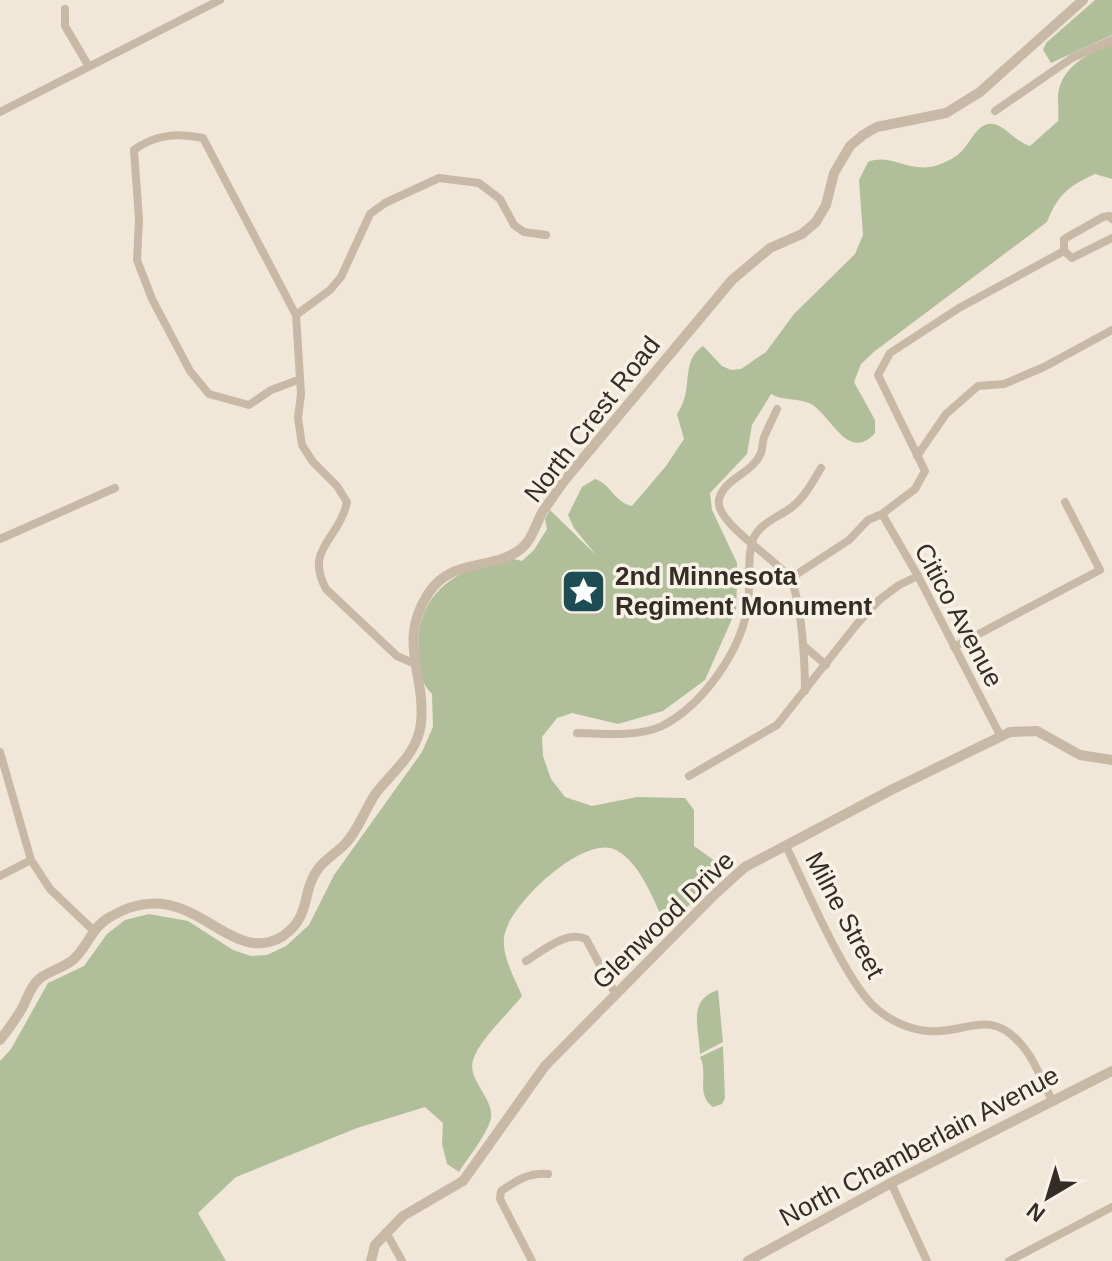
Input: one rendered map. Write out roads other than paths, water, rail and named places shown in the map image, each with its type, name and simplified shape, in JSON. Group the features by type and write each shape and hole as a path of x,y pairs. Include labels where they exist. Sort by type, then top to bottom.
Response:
{"street":[{"path":"0,112 220,0"},
{"name":"North Crest Road","path":"0,1040 39,979 77,956 94,931 106,918 116,913 148,904 176,905 203,917 228,936 252,945 284,935 303,916 319,866 347,843 377,792 414,747 421,724 420,694 413,663 414,623 428,593 444,577 463,567 520,550 564,481 732,280 770,248 802,234 816,222 826,205 834,173 850,146 877,127 946,113 971,98 1083,0"},
{"path":"65,9 65,26 88,65"},
{"path":"995,111 1072,58 1112,40"},
{"path":"298,380 271,390 249,405 209,394 190,371 172,339 137,260 139,220 134,150 147,140 181,133 203,138 296,315 301,394 298,418 302,445 347,502 344,516 317,561 318,576 326,589 397,656 413,663"},
{"path":"296,315 330,290 341,277 370,214 385,203 439,178 479,183 500,199 514,225 524,232 546,235"},
{"path":"1112,219 1110,216 1103,217 1064,239 1064,251 1072,258 1112,238"},
{"path":"791,578 849,540 868,520 882,514 915,489 925,471 878,375 890,353 959,308 1064,251"},
{"path":"917,456 946,414 978,386 1004,384 1044,367 1109,332 1111,343"},
{"path":"777,409 760,455 748,470 726,487 719,498 719,509 728,523 791,578 804,645 805,691"},
{"path":"577,733 614,735 661,726 695,701 722,669 740,635 748,607 752,542 759,529 793,506 821,468"},
{"path":"0,539 115,488"},
{"path":"954,647 1100,570 1065,502"},
{"name":"Citico Avenue","path":"882,514 918,576 1000,735"},
{"path":"689,776 777,725 879,600 918,576"},
{"path":"804,645 826,665"},
{"name":"Glenwood Drive","path":"371,1261 375,1245 403,1216 463,1181 545,1066 745,867 1000,735 1021,730 1037,731 1080,755 1112,760"},
{"path":"0,752 31,860 50,889 94,931"},
{"name":"Milne Street","path":"786,846 851,976 869,1002 908,1027 941,1031 970,1024 990,1025 1006,1031 1022,1045 1052,1100"},
{"path":"0,876 31,860"},
{"path":"526,961 568,937 578,935 586,939 616,995"},
{"name":"North Chamberlain Avenue","path":"748,1261 891,1183 1112,1071"},
{"path":"532,1261 500,1199 501,1191 519,1179 537,1173 548,1174"},
{"path":"891,1183 927,1261"},
{"path":"1009,1261 1112,1207"},
{"path":"386,1232 402,1261"}],"place":[{"name":"2nd Minnesota Regiment Monument","path":"584,591"}]}
